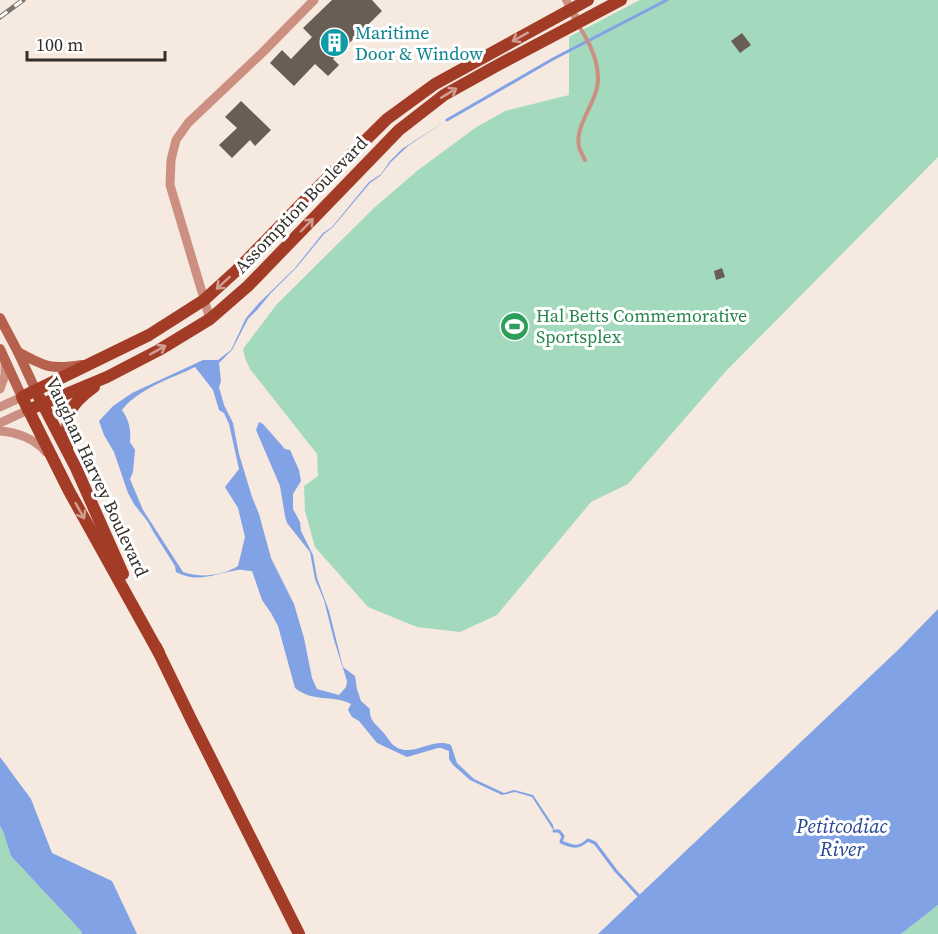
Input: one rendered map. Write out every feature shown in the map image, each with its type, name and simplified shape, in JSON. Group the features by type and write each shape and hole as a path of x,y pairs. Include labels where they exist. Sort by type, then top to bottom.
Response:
{"main road":[{"name":"Assomption Boulevard","path":"20,393 91,363 149,334 204,300 237,270 387,119 435,84 568,4 588,0"},
{"name":"Assomption Boulevard","path":"28,410 107,377 159,350 210,319 248,286 399,130 444,95 621,0"},
{"name":"Vaughan Harvey Boulevard","path":"0,318 68,452 159,653 298,934"},
{"path":"18,352 43,366 61,369 91,363"},
{"name":"Vaughan Harvey Boulevard","path":"2,354 69,491 159,653"},
{"path":"68,452 69,413 83,395 107,377"}],"street":[{"path":"210,319 170,185 171,160 176,140 188,123 314,0"},
{"path":"568,4 578,22"},
{"path":"0,389 5,375 2,354"},
{"name":"Assomption Boulevard","path":"0,406 20,393"},
{"name":"Assomption Boulevard","path":"0,423 28,410"},
{"path":"0,431 14,433 31,440 40,445 53,459"}],"lane":[{"path":"578,22 597,64 598,81 595,95 579,129 579,147 585,160"}],"green space":[{"name":"Hal Betts Commemorative Sportsplex","path":"640,0 938,0 938,157 726,371 628,484 591,502 497,615 460,632 417,627 368,607 315,547 305,511 304,486 318,476 317,454 250,369 243,349 277,304 375,207 417,171 475,128 505,111 569,95 569,37"},
{"path":"0,826 11,856 82,934 0,934"},
{"path":"938,905 938,934 901,934"}],"water":[{"path":"447,120 408,146 380,176 370,183 333,227 324,234 297,267 248,319 232,350 219,363 221,381 219,387 224,405 233,423 239,454 271,558 294,604 312,678 317,689 339,695 346,687 347,681 334,640 324,600 315,579 310,552 287,523 280,486 256,430 259,422 285,449 290,450 299,470 301,481 293,494 293,509 313,555 317,578 329,611 343,667 355,676 361,701 370,709 373,722 399,749 414,749 436,743 451,745 457,763 474,779 504,793 514,790 533,795 553,825 554,831 532,797 515,792 502,795 470,780 453,765 449,759 449,751 438,748 407,757 377,743 359,721 352,717 348,710 351,704 302,693 295,688 278,626 262,600 252,571 240,570 207,577 192,577 176,572 175,566 128,493 114,452 99,421 113,406 132,393 203,360 218,360 231,350 246,318 295,268 323,233 332,227 369,182 381,174 390,161 402,149","holes":["195,367 213,390 219,410 224,413 229,424 239,469 225,487 238,508 245,537 238,566 218,574 197,575 183,572 143,510 130,479 135,450 130,442 129,425 122,410 146,390"]},
{"name":"Petitcodiac River","path":"938,609 938,905 901,934 598,934 898,650"},
{"path":"0,757 31,799 52,853 112,881 137,934 82,934 11,856 0,826"}],"building":[{"name":"Maritime Door & Window","path":"332,0 372,0 382,11 333,59 339,65 328,76 315,64 294,86 270,63 282,50 291,59 312,37 303,28"},
{"path":"742,33 751,45 740,53 731,41"},
{"path":"241,101 271,130 255,146 250,140 232,158 219,145 237,128 225,117"},
{"path":"722,268 725,277 716,280 714,271"}],"waterway":[{"path":"447,120 553,59 667,0"},
{"path":"554,831 559,831 563,836 561,842 569,845 578,846 588,840 595,843 639,896"}],"railway":[{"path":"0,17 23,0"}],"place":[{"name":"Maritime Door & Window","path":"334,43"},
{"name":"Hal Betts Commemorative Sportsplex","path":"515,326"}]}
